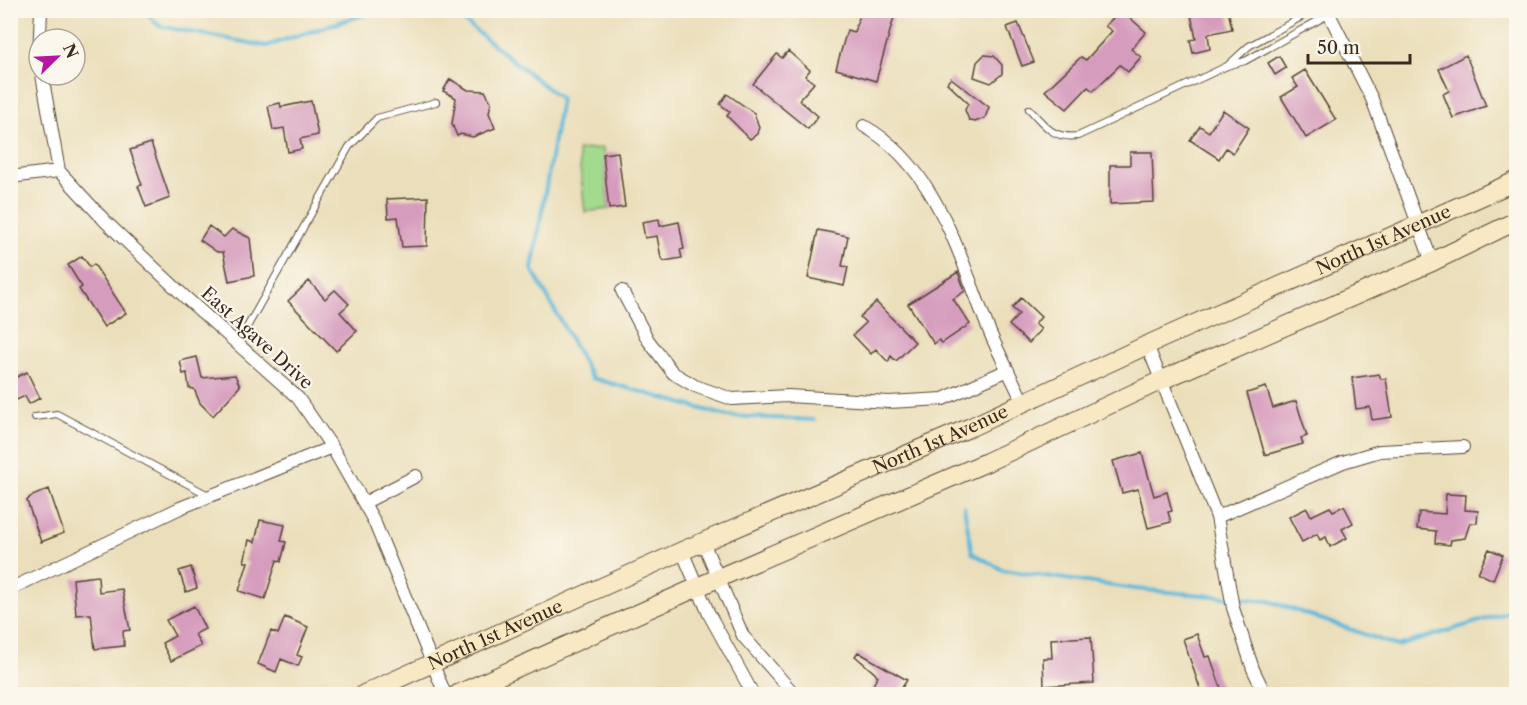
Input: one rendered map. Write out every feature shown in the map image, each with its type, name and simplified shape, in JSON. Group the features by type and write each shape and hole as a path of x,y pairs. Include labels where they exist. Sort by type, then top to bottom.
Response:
{"main road":[{"name":"North 1st Avenue","path":"364,694 1516,181"},
{"name":"North 1st Avenue","path":"458,694 718,578 987,462 1162,380 1432,262 1516,221"}],"street":[{"path":"40,27 41,10"},
{"path":"1328,13 1372,99 1432,262"},
{"path":"10,177 59,171 44,87"},
{"path":"864,126 878,134 908,163 929,191 969,272 991,335 1023,402"},
{"name":"East Agave Drive","path":"59,171 106,222 298,398 332,447 364,503 399,576 445,694"},
{"path":"622,291 648,340 673,373 695,386 732,399 788,396 889,402 943,399 1008,370"},
{"path":"1147,345 1217,517 1233,608 1253,669 1265,694"},
{"path":"10,589 210,496 332,447"},
{"path":"1217,517 1343,462 1380,451 1463,447"},
{"path":"364,503 416,476"},
{"path":"703,542 743,636 794,694"},
{"path":"682,551 753,694"}],"lane":[{"path":"1227,66 1249,46 1314,10"},
{"path":"1029,109 1052,132 1062,138 1078,136 1227,66 1245,61 1328,13"},
{"path":"238,344 349,147 377,118 436,102"},
{"path":"35,417 57,414 210,496"}],"green space":[{"path":"603,148 609,209 585,212 578,150"}],"building":[{"path":"861,10 894,17 876,81 836,69 847,30 854,32"},
{"path":"1121,10 1146,32 1131,49 1141,57 1128,72 1120,65 1093,91 1088,87 1067,109 1045,91 1081,57 1086,60 1112,31 1105,26"},
{"path":"1190,10 1228,10 1232,29 1208,34 1210,49 1193,53 1190,40 1196,39"},
{"path":"1018,23 1034,62 1022,66 1007,27"},
{"path":"788,51 810,70 805,76 814,83 799,100 818,116 808,129 753,84 777,54 782,58"},
{"path":"984,55 994,56 1002,65 1002,74 991,83 974,77 977,62"},
{"path":"1466,55 1486,106 1453,118 1443,94 1449,91 1439,69"},
{"path":"1279,56 1286,68 1275,75 1268,63"},
{"path":"1305,70 1336,120 1306,138 1281,97 1298,87 1292,78"},
{"path":"951,78 989,107 985,118 975,122 969,120 965,110 968,103 947,83"},
{"path":"450,79 468,90 485,91 491,102 489,113 495,128 473,137 461,134 457,136 452,124 456,98 443,91"},
{"path":"727,94 754,113 759,127 757,134 750,139 727,116 730,112 720,104"},
{"path":"311,101 318,135 300,139 302,149 288,152 284,128 273,130 268,106 280,103 281,107"},
{"path":"1223,110 1249,128 1233,153 1226,148 1219,159 1190,140 1200,126 1209,132"},
{"path":"151,143 170,198 146,207 138,186 142,185 130,150"},
{"path":"618,152 625,207 609,209 603,154"},
{"path":"1130,152 1152,152 1154,202 1110,204 1110,165 1130,165"},
{"path":"428,197 427,246 402,247 398,217 388,218 387,199"},
{"path":"659,219 660,226 679,222 684,249 680,250 682,258 664,261 661,258 657,236 645,238 642,222"},
{"path":"209,226 224,237 232,229 250,238 254,276 229,281 223,252 217,252 200,240"},
{"path":"818,230 848,236 842,266 848,267 844,286 808,278"},
{"path":"82,256 90,267 94,264 126,313 104,327 79,289 82,287 68,265"},
{"path":"958,272 965,291 953,299 970,324 942,343 939,340 934,344 908,304"},
{"path":"309,281 325,299 335,290 349,304 340,312 357,331 336,351 288,301"},
{"path":"1021,298 1041,317 1035,324 1041,329 1029,343 1009,325 1019,314 1012,308"},
{"path":"876,302 915,342 896,361 891,356 888,362 876,349 871,354 853,335 866,323 860,317"},
{"path":"197,357 202,378 235,375 240,386 213,416 200,403 194,389 189,388 187,373 183,374 180,361"},
{"path":"27,372 40,398 29,404 25,396 10,403 10,380"},
{"path":"1379,374 1381,379 1386,379 1392,417 1372,420 1370,407 1356,409 1352,378"},
{"path":"1266,387 1273,408 1296,401 1307,436 1301,438 1303,444 1265,455 1247,393"},
{"path":"1142,453 1154,496 1167,492 1172,511 1168,512 1171,522 1148,528 1138,489 1122,493 1113,461"},
{"path":"49,489 64,533 41,542 27,501 30,497"},
{"path":"1446,494 1466,495 1465,510 1478,511 1477,523 1470,523 1465,538 1451,540 1450,545 1435,543 1436,531 1417,529 1419,512 1445,514"},
{"path":"1344,506 1353,523 1342,529 1347,538 1330,547 1326,537 1320,540 1317,534 1302,542 1289,517 1307,508 1311,516 1330,507 1333,511"},
{"path":"260,520 285,525 281,541 286,542 281,562 277,560 265,599 239,591 248,562 244,562 249,540 255,542"},
{"path":"1489,549 1503,555 1493,580 1478,573"},
{"path":"191,567 197,588 186,592 179,571"},
{"path":"98,576 99,592 122,589 130,630 123,631 124,646 95,649 91,614 76,615 73,579"},
{"path":"194,606 205,629 195,634 201,646 171,661 162,643 175,636 166,620"},
{"path":"285,617 308,627 297,655 302,657 298,666 281,659 276,672 258,664 271,631 278,634"},
{"path":"1197,634 1205,657 1210,656 1223,694 1202,694 1183,639"},
{"path":"1091,637 1094,683 1044,686 1043,658 1052,658 1051,639"},
{"path":"858,652 907,680 898,694 868,694 878,676 855,656"}],"waterway":[{"path":"144,10 159,26 266,46 378,10"},
{"path":"450,10 561,99 532,269 592,378 727,416 814,420"},
{"path":"964,506 972,553 1003,570 1135,589 1269,601 1398,646 1516,610"}]}
